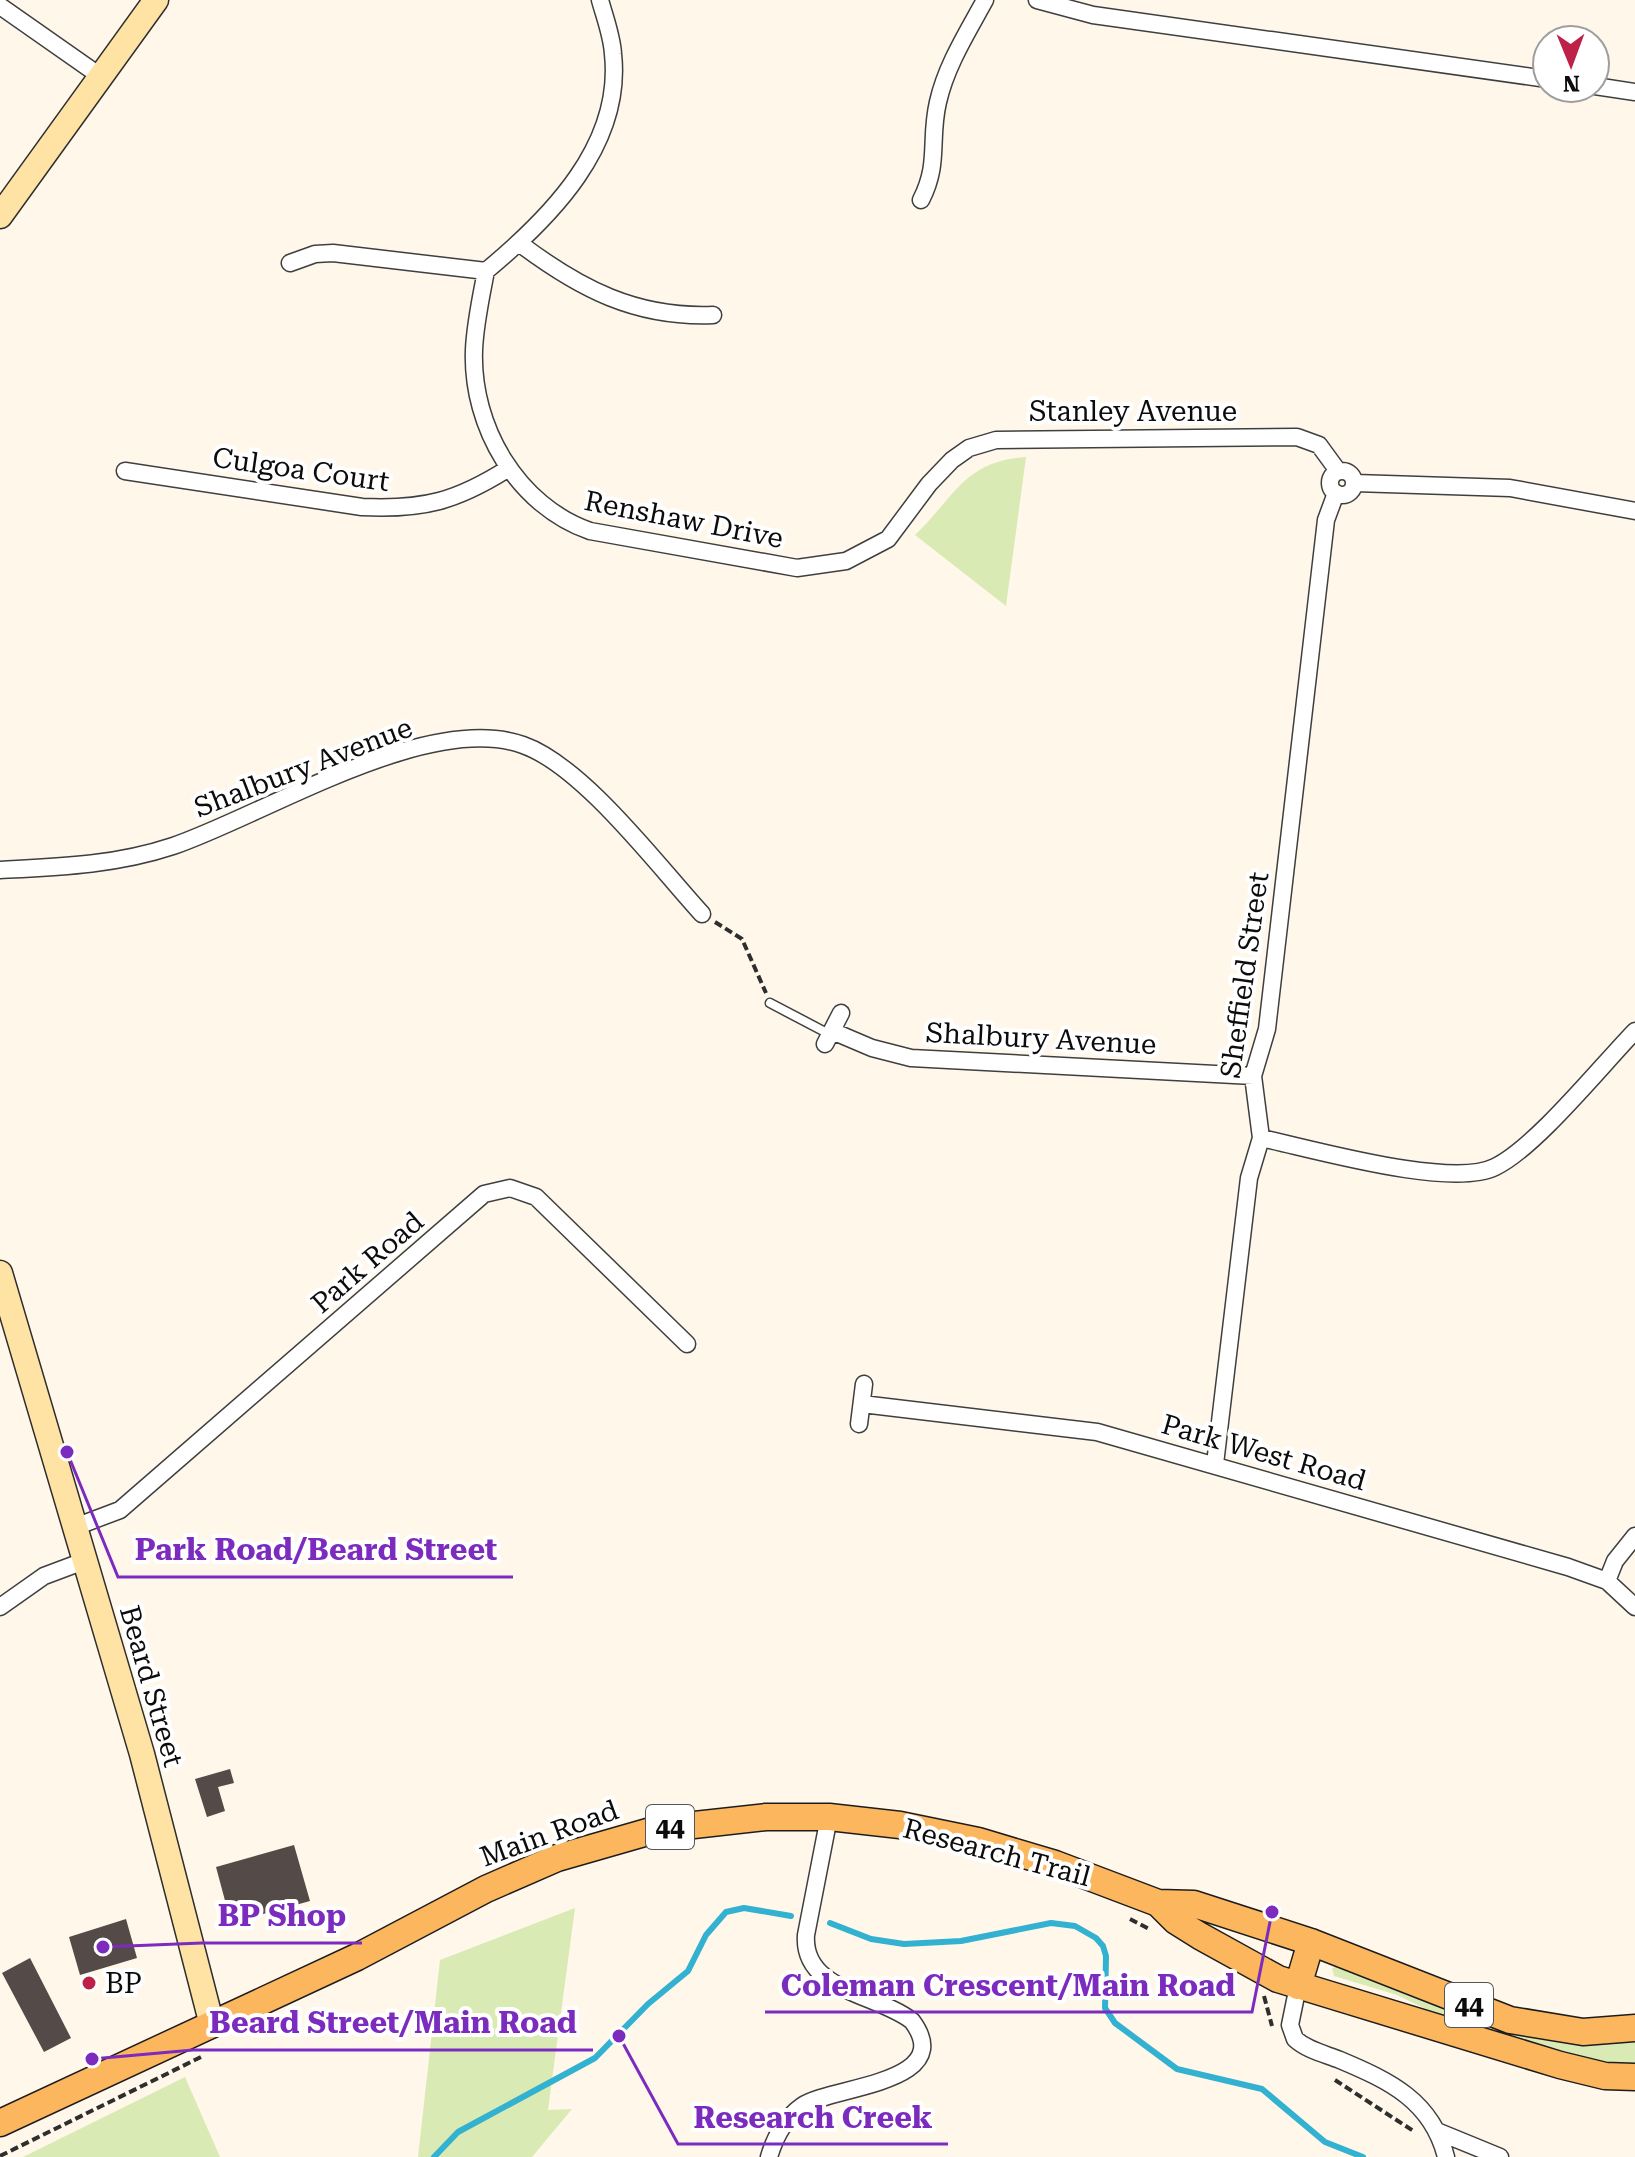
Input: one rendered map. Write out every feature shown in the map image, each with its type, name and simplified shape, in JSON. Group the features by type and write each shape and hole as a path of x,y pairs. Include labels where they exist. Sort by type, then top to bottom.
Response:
{"main road":[{"name":"Main Road","path":"0,2123 357,1957 486,1889 588,1847 694,1823 829,1817 900,1825 978,1841 1090,1875 1158,1903 1194,1904 1311,1942 1510,2020 1583,2032 1635,2028"},
{"name":"Main Road","path":"1158,1903 1176,1921 1221,1949 1261,1972 1298,1986 1560,2065 1605,2076 1635,2077"},
{"path":"1298,1986 1311,1942"}],"street":[{"path":"0,216 156,0"},
{"path":"290,263 315,254 333,253 486,271 519,243 577,179 594,149 613,89 613,54 600,0"},
{"path":"921,200 933,176 934,125 945,80 985,0"},
{"path":"1037,0 1093,15 1531,77"},
{"path":"0,6 100,76"},
{"path":"1611,88 1635,92"},
{"path":"519,243 573,279 633,308 673,317 713,315"},
{"name":"Renshaw Drive","path":"486,271 474,353 489,428 522,487 567,523 590,531 797,568 846,561 888,539 929,484"},
{"name":"Stanley Avenue","path":"929,484 939,471 969,448 996,440 1037,437 1297,437 1319,445 1338,471"},
{"name":"Culgoa Court","path":"125,471 362,507 398,509 441,503 468,494 509,468"},
{"path":"1338,471 1349,472 1355,483 1348,494 1336,493 1330,480 1338,471"},
{"path":"1355,483 1530,490 1635,511"},
{"name":"Sheffield Street","path":"1215,1464 1249,1178 1261,1138 1253,1076 1267,1029 1327,513 1336,493"},
{"name":"Shalbury Avenue","path":"0,870 122,862 176,845 344,773 403,752 461,740 493,740 523,744 557,764 585,787 702,914"},
{"path":"829,1036 841,1013"},
{"path":"1261,1138 1433,1173 1481,1173 1502,1164 1527,1143 1635,1031"},
{"name":"Shalbury Avenue","path":"829,1036 911,1058 1253,1076"},
{"name":"Park Road","path":"75,1527 120,1510 484,1194 510,1188 536,1197 687,1344"},
{"name":"Beard Street","path":"0,1273 142,1754 212,2025"},
{"path":"859,1424 864,1384"},
{"name":"Park West Road","path":"862,1404 1079,1429 1215,1464 1607,1581 1635,1607"},
{"path":"1607,1581 1620,1553 1635,1536"},
{"path":"0,1607 44,1576 84,1561"},
{"path":"769,2157 778,2133 802,2107 824,2096 905,2073 920,2053 920,2035 912,2021 824,1977 807,1954 806,1935 829,1817"},
{"path":"1298,1986 1290,2025 1295,2039 1398,2088 1423,2107 1439,2132 1446,2157"},
{"path":"1439,2132 1500,2157"}],"lane":[{"name":"Shalbury Avenue","path":"770,1003 829,1036"}],"path":[{"path":"702,914 742,939 770,1003"},
{"path":"1123,1915 1162,1936"},
{"path":"0,2156 204,2056"}],"green space":[{"path":"1026,457 1006,606 915,535 974,473 1005,460"},
{"path":"575,1908 548,2110 572,2109 532,2157 418,2157 440,1960"},
{"path":"1340,1965 1635,2038 1635,2065 1584,2059 1438,2015 1397,1995 1334,1976 1332,1968"},
{"path":"185,2077 220,2157 23,2157"}],"building":[{"path":"230,1769 234,1783 218,1787 225,1811 207,1817 195,1779"},
{"path":"294,1845 310,1901 231,1923 216,1867"},
{"path":"126,1919 137,1958 80,1975 69,1937"},
{"path":"30,1958 71,2038 44,2052 2,1973"}],"waterway":[{"path":"434,2157 458,2132 595,2058 648,2004 688,1971 706,1935 726,1912 744,1908 791,1916"},
{"path":"830,1923 871,1939 904,1944 961,1941 1051,1923 1075,1926 1096,1938 1103,1946 1106,1956 1105,2008 1115,2023 1177,2069 1262,2089 1325,2142 1363,2157"}],"place":[{"name":"Park Road/Beard Street","path":"67,1452"},
{"name":"Coleman Crescent/Main Road","path":"1272,1912"},
{"name":"BP Shop","path":"103,1947"},
{"name":"BP","path":"89,1983"},
{"name":"Research Creek","path":"619,2036"},
{"name":"Beard Street/Main Road","path":"92,2059"}]}
